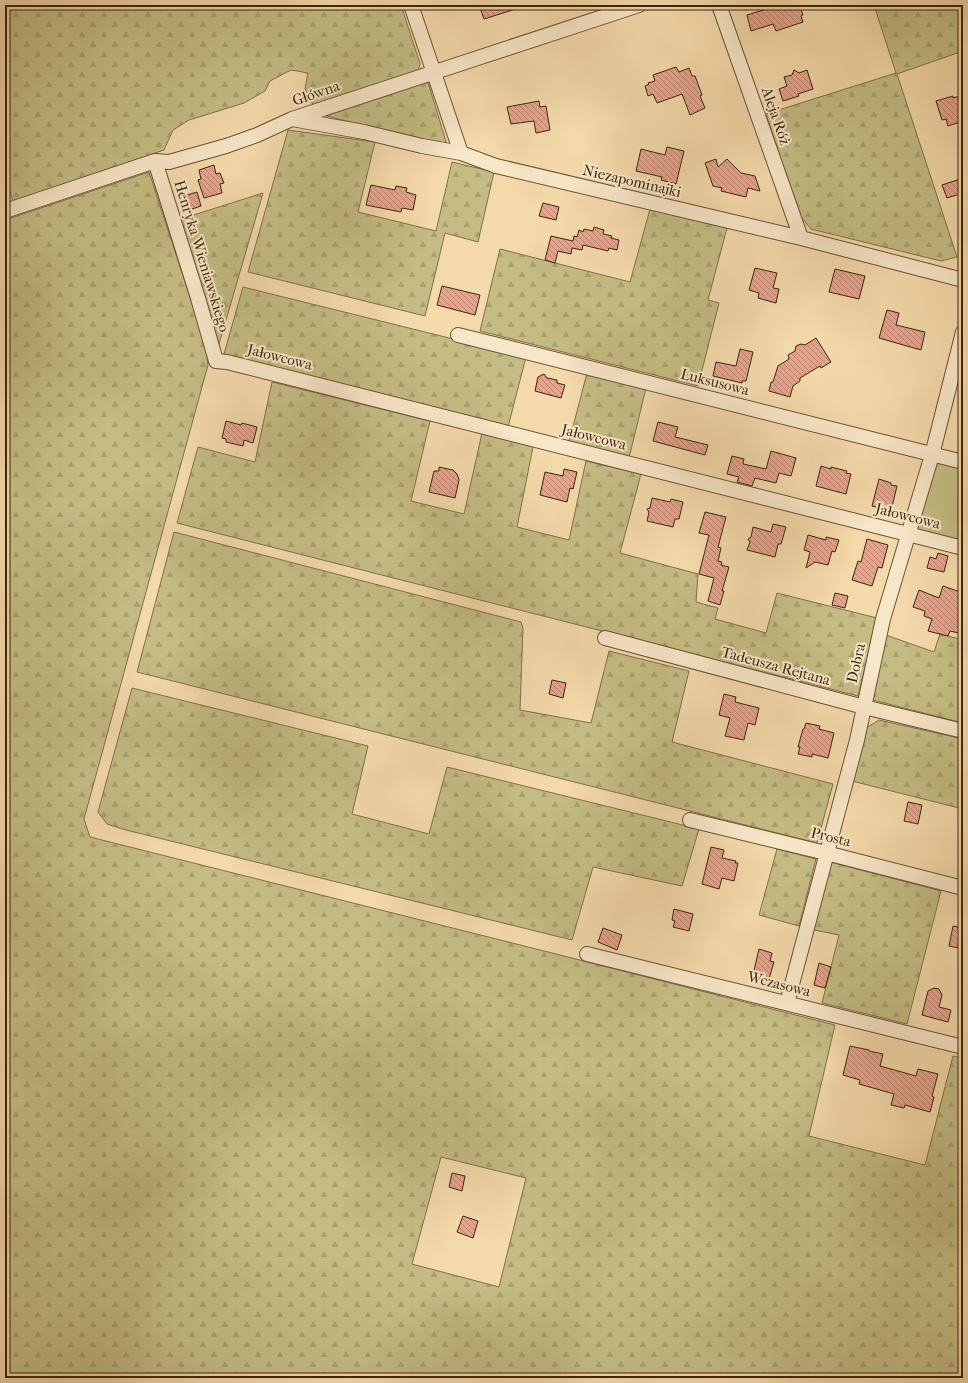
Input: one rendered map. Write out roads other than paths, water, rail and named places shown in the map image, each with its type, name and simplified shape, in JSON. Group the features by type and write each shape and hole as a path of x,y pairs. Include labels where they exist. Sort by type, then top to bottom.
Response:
{"street":[{"path":"411,5 461,153"},
{"name":"Główna","path":"5,211 154,161 169,162 226,146 257,135 292,119 639,5"},
{"name":"Aleja Róż","path":"719,5 801,238"},
{"name":"Niezapominajki","path":"292,119 364,132 422,146 461,153 496,166 801,238 963,280"},
{"name":"Henryka Wieniawskiego","path":"154,161 198,298 216,361"},
{"name":"Dobra","path":"787,1003 857,740 883,619 932,455 963,332"},
{"name":"Luksusowa","path":"458,335 963,462"},
{"name":"Jałowcowa","path":"216,361 235,364 963,548"},
{"name":"Tadeusza Rejtana","path":"605,638 864,707 963,731"},
{"name":"Prosta","path":"690,820 963,888"},
{"name":"Wczasowa","path":"587,954 963,1047"}]}
